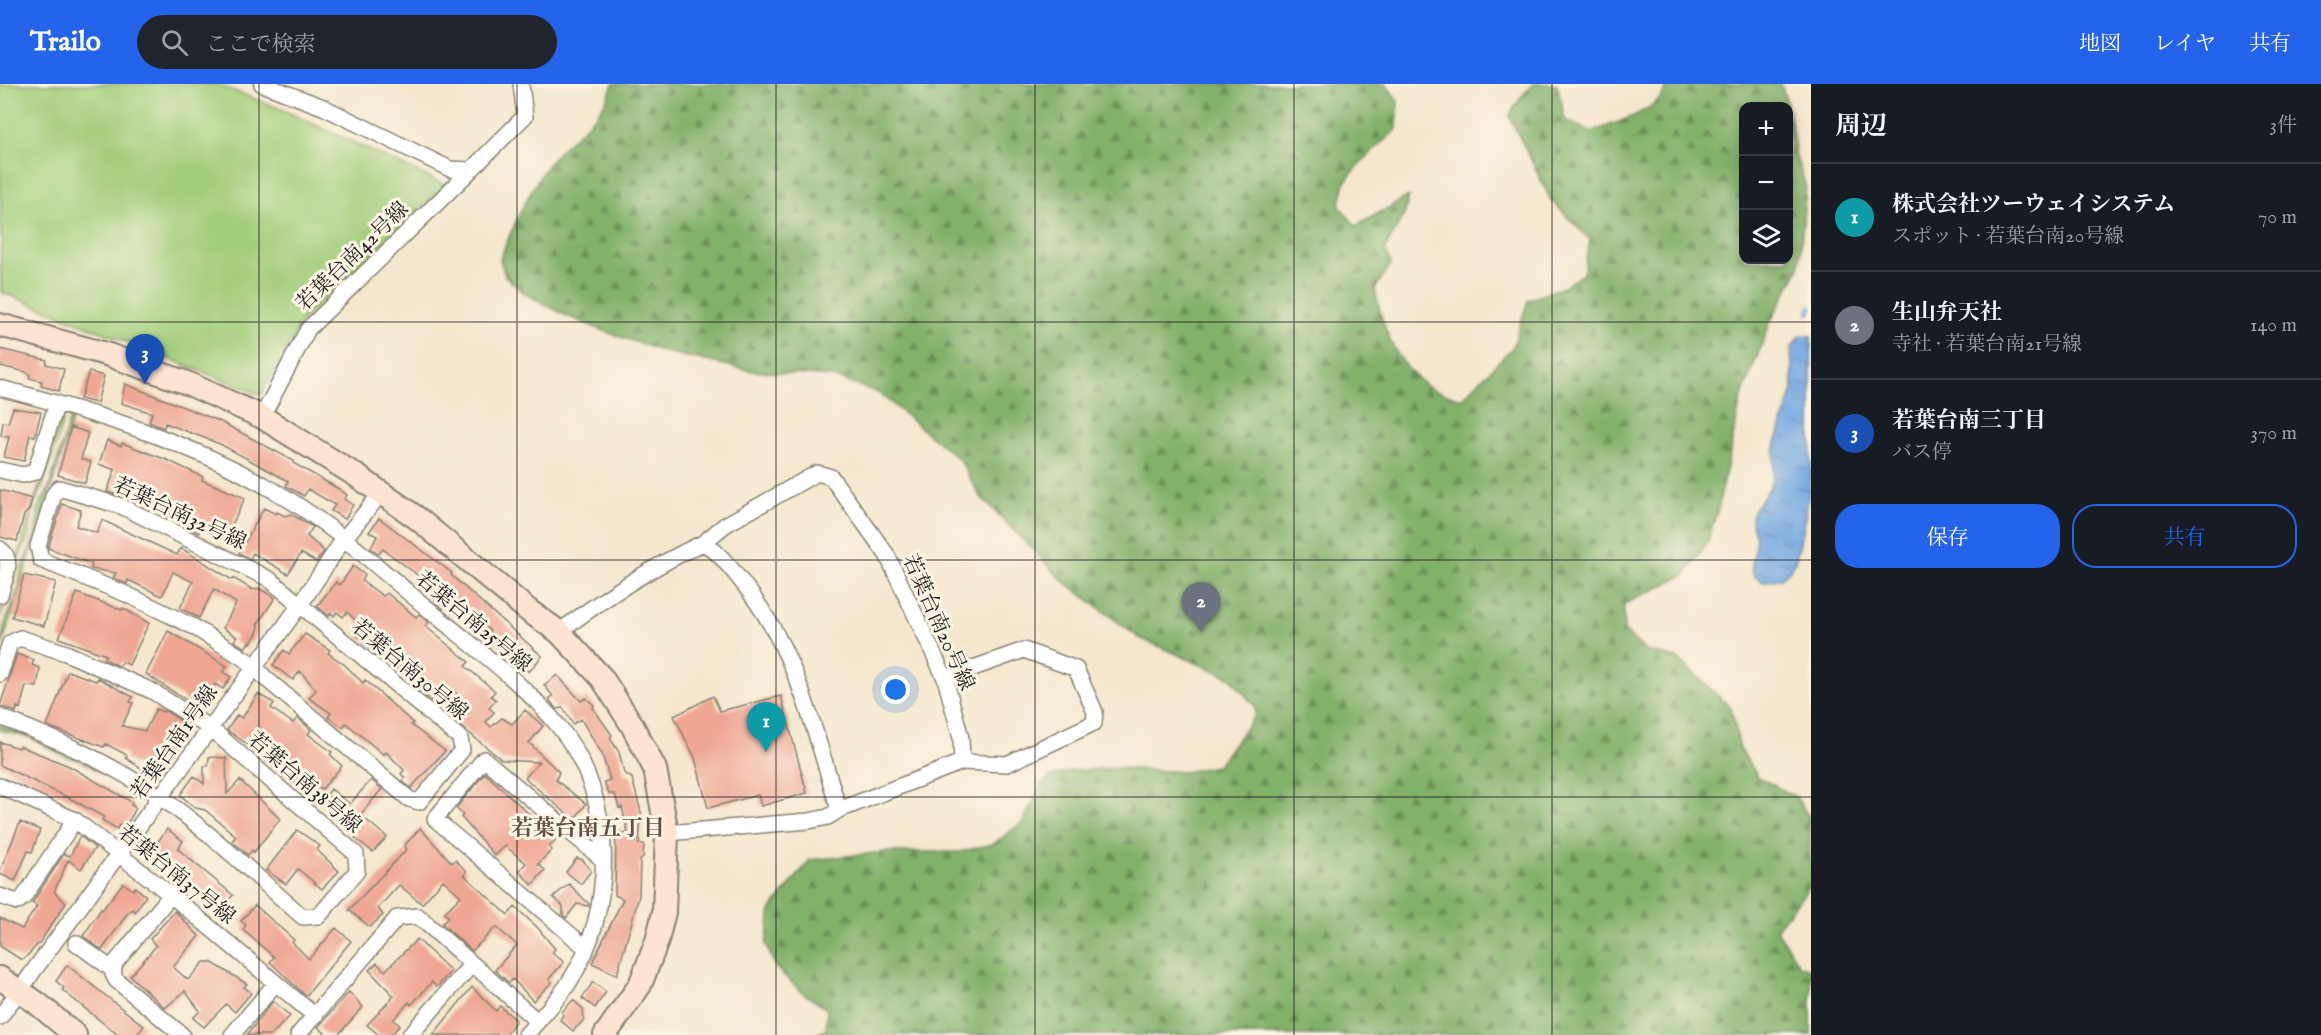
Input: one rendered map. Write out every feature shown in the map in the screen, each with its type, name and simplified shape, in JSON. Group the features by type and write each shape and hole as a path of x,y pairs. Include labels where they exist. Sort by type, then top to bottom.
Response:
{"street":[{"path":"262,84 323,107 450,169 471,170"},
{"name":"若葉台南42号線","path":"262,417 308,328 525,116 521,84"},
{"path":"0,325 106,354 186,383 262,417 382,492 417,518 529,611 559,632 602,678 632,725 655,769 667,833 663,912 657,941 640,985 605,1035"},
{"name":"若葉台南25号線","path":"0,388 57,403 160,436 232,468 299,506 525,692 561,729 588,776 602,826 603,860 596,920 585,947 568,984 526,1035"},
{"path":"0,470 23,475 35,472 57,403"},
{"name":"若葉台南20号線","path":"559,632 602,600 674,557 703,543 725,525 817,473 831,477 887,555 945,678 961,738 962,762"},
{"name":"若葉台南32号線","path":"254,665 184,623 126,594 41,560 38,546 56,490 69,489 121,506 269,579 300,605"},
{"name":"若葉台南1号線","path":"0,1017 161,798 254,665 300,605 343,540 382,492"},
{"path":"703,543 716,550 749,590 776,632 797,673 812,713 839,810"},
{"path":"0,549 6,555 8,566 0,595"},
{"name":"若葉台南30号線","path":"254,665 264,677 409,799 418,802 462,750 460,738 300,605"},
{"name":"若葉台南38号線","path":"0,674 10,643 16,638 66,653 153,691 210,728 356,854 357,871 320,916 303,917 161,798 92,758 42,733 0,717"},
{"path":"667,833 809,821 828,817 839,810 884,795 962,762 1006,764 1094,723 1095,712 1076,669 1024,650 945,678"},
{"path":"585,947 435,819 484,759 603,860"},
{"name":"若葉台南37号線","path":"0,786 75,819 171,895 315,1016"},
{"path":"0,896 17,902 23,898 75,819"},
{"path":"113,970 117,960 171,895"},
{"path":"298,1035 398,918 418,916 537,1021"},
{"path":"76,943 113,970 116,980 182,1035"},
{"path":"410,1035 472,964"},
{"path":"0,978 20,990 75,1035"},
{"path":"232,1035 276,983"}],"green space":[{"path":"0,84 216,84 281,109 445,185 303,319 261,395 1,292"},
{"path":"613,84 1386,84 1398,101 1397,129 1361,162 1345,182 1339,206 1356,226 1409,196 1404,215 1385,249 1391,264 1375,289 1381,317 1398,355 1416,377 1439,392 1462,399 1513,347 1528,300 1563,287 1583,274 1590,240 1551,200 1509,116 1533,84 1557,84 1565,120 1591,132 1648,108 1664,93 1667,84 1781,84 1787,102 1739,102 1739,264 1793,264 1793,136 1796,157 1806,187 1799,268 1770,323 1741,398 1719,505 1708,541 1685,575 1624,604 1624,631 1646,651 1677,658 1731,708 1740,749 1758,777 1796,797 1809,817 1811,885 1776,929 1799,965 1811,970 1811,1035 815,1035 826,1030 827,1009 804,994 776,968 766,945 771,909 810,860 884,852 959,852 993,844 1023,822 1041,785 1049,777 1070,771 1119,768 1184,772 1217,766 1255,716 1255,707 1231,678 1138,637 1062,580 980,496 960,460 879,393 833,377 752,371 665,352 565,315 524,293 505,276 500,259 534,186 557,153 594,117 608,97"},
{"path":"71,414 74,414 0,651 5,623 19,588 21,570 35,535 39,506 49,489"},
{"path":"59,419 63,421 42,488 34,503"},
{"path":"33,507 29,535 17,561 11,592 0,617"},
{"path":"0,725 37,740 82,761 66,757 31,738 0,730"},
{"path":"82,761 109,775 143,796 120,785"}],"water":[{"path":"1801,335 1811,336 1811,478 1803,531 1795,562 1789,571 1781,578 1763,582 1754,576 1752,566 1756,537 1751,522 1753,511 1770,487 1773,477 1775,446 1793,390 1791,349"}],"building":[{"path":"0,349 47,360 46,364 64,369 59,391 41,386 42,381 29,378 30,375 26,372 0,366"},
{"path":"89,372 104,376 97,403 80,399"},
{"path":"125,384 219,421 294,461 293,463 347,495 344,499 353,505 345,519 331,511 335,505 308,489 304,496 286,486 288,481 220,444 165,423 164,428 149,422 152,413 121,403"},
{"path":"13,408 41,412 35,436 30,435 24,461 4,457 9,437 1,436 3,422 8,423"},
{"path":"71,427 88,433 81,459 91,462 85,483 58,475"},
{"path":"107,440 121,446 122,443 167,460 203,477 202,480 245,498 228,533 205,522 199,533 185,526 187,522 127,491 124,497 107,492 115,470 99,464"},
{"path":"0,490 32,499 29,510 24,515 17,541 0,537"},
{"path":"62,504 81,510 76,526 97,533 102,520 177,555 181,548 232,580 233,578 253,590 259,588 275,598 257,625 259,627 257,633 251,643 249,642 245,648 234,641 237,637 223,628 236,603 214,589 199,618 180,608 193,582 173,572 162,596 128,580 127,584 113,578 116,573 91,569 92,564 48,548"},
{"path":"264,508 285,516 291,514 313,527 307,536 324,551 316,562 301,553 288,574 253,553 250,559 239,553"},
{"path":"379,518 452,573 451,575 542,656 529,672 487,634 490,631 470,613 468,616 450,601 443,609 435,601 439,597 422,582 424,580 383,549 379,554 371,548 377,536 369,532"},
{"path":"353,566 365,575 362,581 383,596 387,593 416,617 419,614 429,622 425,626 469,662 465,666 495,691 491,696 496,700 489,708 494,712 486,722 491,727 502,718 512,724 525,710 543,726 529,743 559,772 556,780 586,804 574,820 525,778 539,762 502,760 457,723 453,718 466,702 447,685 432,702 419,691 421,689 357,635 364,628 347,612 343,617 337,612 334,616 331,613 329,616 317,606 336,582 340,585"},
{"path":"24,575 56,582 44,626 12,617"},
{"path":"77,593 122,610 123,608 149,623 129,665 123,662 119,666 104,659 106,655 59,638"},
{"path":"168,631 227,666 223,672 231,677 223,689 215,684 201,710 146,674"},
{"path":"305,634 330,650 328,653 345,665 363,683 365,680 413,723 411,725 445,751 411,788 402,781 405,778 401,774 404,770 386,752 384,755 346,723 343,727 328,717 331,713 309,698 316,690 300,671 293,680 273,665 284,650 289,654"},
{"path":"17,654 34,660 32,665 40,668 37,687 26,686 20,708 17,707 16,712 0,706"},
{"path":"68,671 96,681 98,678 133,697 130,702 133,703 122,726 145,731 156,709 163,712 164,710 186,724 154,776 125,758 127,755 106,744 104,747 47,726"},
{"path":"557,675 581,701 586,698 594,705 593,708 612,735 610,738 619,752 624,773 632,778 641,812 639,844 644,844 643,857 640,860 639,896 617,975 592,963 623,899 615,895 616,828 623,834 628,833 622,807 619,808 615,794 609,794 604,782 610,780 602,754 581,719 573,724 563,708 556,709 549,699 553,696 544,685"},
{"path":"258,694 274,703 271,708 293,723 298,718 311,730 308,734 332,752 330,754 342,766 322,789 310,780 303,789 264,759 270,760 227,730 237,715 242,718"},
{"path":"713,696 720,711 781,696 807,793 761,806 758,795 708,808 695,758 674,716"},
{"path":"0,742 19,748 20,746 69,766 132,802 131,805 136,808 125,828 119,825 117,829 102,820 104,817 0,765"},
{"path":"209,757 226,758 227,794 240,780 280,819 254,852 252,850 248,855 232,841 236,836 205,810 196,808 180,795 194,776 204,784 204,766 208,766"},
{"path":"485,773 542,826 545,823 549,827 545,828 556,841 549,847 552,850 538,864 545,870 532,885 519,871 526,863 505,846 495,856 456,808"},
{"path":"371,780 382,789 360,815 387,837 373,852 355,838 357,836 353,829 321,802 331,789 350,804"},
{"path":"20,822 40,830 32,852 28,851 15,881 0,874 0,871"},
{"path":"420,828 452,863 455,860 467,871 464,875 508,915 515,907 537,927 555,949 552,953 564,962 549,979 552,982 533,1001 513,979 509,983 495,970 517,945 496,927 472,951 442,924 449,917 444,913 461,896 443,880 422,904 399,885 378,908 383,915 370,927 349,910 407,849 404,846"},
{"path":"167,829 183,841 178,849 233,895 218,913 183,882 186,878 165,857 160,865 148,855"},
{"path":"297,830 320,846 317,850 339,871 322,889 298,869 286,884 266,870"},
{"path":"80,836 95,848 81,869 68,860 54,892 66,903 40,942 24,959 20,959 0,946 0,918 22,929 37,906 32,903 64,854 70,856"},
{"path":"577,858 583,860 591,871 581,884 566,872"},
{"path":"123,883 133,890 135,887 146,896 135,912 133,909 127,914 102,950 83,936 101,909"},
{"path":"569,884 589,906 577,904 566,918 563,915 563,906 553,897"},
{"path":"255,905 294,940 292,942 309,959 336,928 351,941 306,996 270,962 274,957 243,930 246,925 241,921"},
{"path":"175,911 199,936 173,967 188,980 204,962 211,962 247,984 244,987 251,993 235,1012 226,1004 204,1027 193,1018 200,1011 185,991 165,1008 130,976 156,946 150,939"},
{"path":"417,939 451,971 437,987 432,982 411,1005 409,1002 393,1020 400,1025 391,1035 379,1035 367,1025 394,996 369,970 377,963 385,971"},
{"path":"67,965 144,1026 137,1035 118,1035 62,990 64,988 56,981"},
{"path":"593,982 606,992 595,1008 582,998"},
{"path":"472,987 496,1011 500,1006 516,1020 506,1035 433,1035"},
{"path":"349,992 363,1007 338,1035 327,1035 318,1027"},
{"path":"573,1000 583,1009 584,1020 573,1031 560,1020 562,1012"},
{"path":"273,1001 290,1016 271,1035 247,1035"}],"waterway":[{"path":"1809,313 1811,307"}],"place":[{"name":"若葉台南三丁目","path":"145,384"},
{"name":"生山弁天社","path":"1201,632"},
{"name":"株式会社ツーウェイシステム","path":"766,752"}],"district":[{"name":"若葉台南五丁目","path":"588,827"}]}
